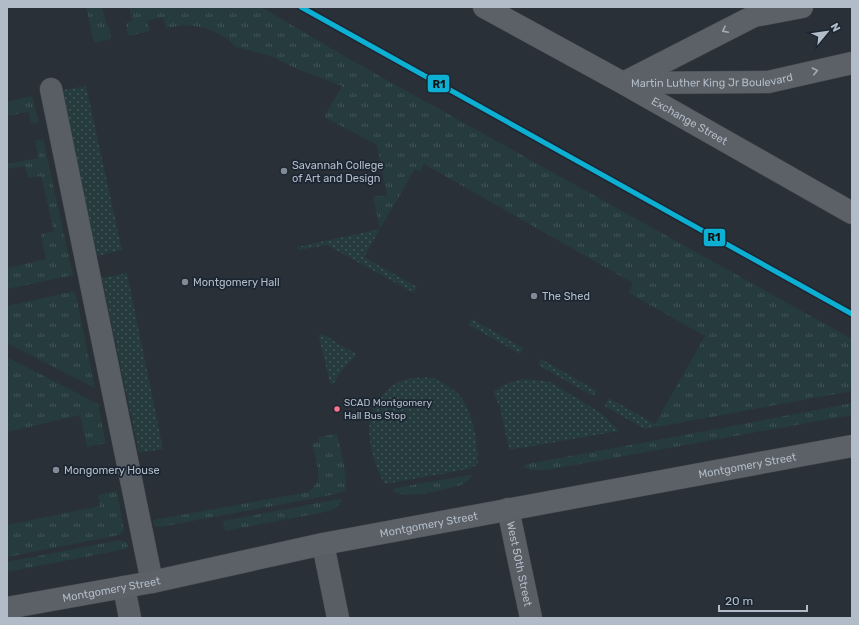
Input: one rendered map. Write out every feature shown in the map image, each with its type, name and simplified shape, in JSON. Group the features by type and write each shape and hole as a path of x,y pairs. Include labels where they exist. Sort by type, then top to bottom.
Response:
{"main road":[{"name":"Exchange Street","path":"484,7 623,83 852,213"},
{"name":"Martin Luther King Jr Boulevard","path":"623,83 748,11 802,7"},
{"name":"Martin Luther King Jr Boulevard","path":"623,83 768,82 852,62"},
{"name":"Montgomery Street","path":"7,608 152,582 323,544 852,446"}],"street":[{"path":"51,89 152,582"},
{"name":"West 50th Street","path":"508,509 531,618"},
{"path":"323,544 338,618"},
{"path":"124,587 130,618"}],"green space":[{"path":"86,7 102,7 107,26 109,26 111,39 94,43"},
{"path":"129,7 261,7 358,64 852,339 852,391 657,427 655,424 705,336 629,293 633,283 424,164 420,172 415,169 380,229 373,197 387,195 377,145 324,117 342,86 300,70 270,56 236,47 226,38 205,28 183,25 166,28 163,17 147,21 150,31 128,36 126,23 132,21"},
{"path":"86,86 122,250 97,256 63,90"},
{"path":"32,96 39,122 31,124 29,112 7,116 7,102"},
{"path":"43,139 73,275 7,289 7,268 46,259 41,234 54,231 41,176 28,178 25,166 7,169 7,164 39,158 35,141"},
{"path":"380,229 364,257 417,287 414,293 327,245 299,250 297,247"},
{"path":"127,273 163,449 139,453 102,278"},
{"path":"75,291 95,388 7,343 7,306"},
{"path":"472,319 523,348 520,354 469,325"},
{"path":"321,334 329,337 355,353 355,357 347,364 333,384 330,383 319,337"},
{"path":"7,357 98,404 106,444 87,447 80,415 7,432"},
{"path":"541,359 597,391 593,396 538,365"},
{"path":"413,378 430,378 439,380 455,391 463,400 474,427 478,464 468,469 385,484 373,455 369,433 371,412 375,403 392,386 402,380"},
{"path":"523,379 550,382 601,413 619,431 509,450 500,407 493,392 500,387"},
{"path":"609,398 655,424 657,427 644,429 605,406"},
{"path":"852,403 852,415 547,470 532,470 523,467 527,464"},
{"path":"337,434 345,471 345,491 336,494 160,527 154,526 153,520 308,492 318,480 318,472 312,444 319,442 318,437"},
{"path":"469,475 471,476 467,481 458,486 424,494 407,495 392,491 395,488"},
{"path":"117,491 124,531 119,535 7,557 7,525 100,506 98,495"},
{"path":"339,499 342,500 337,507 330,511 225,531 223,521"},
{"path":"120,540 126,542 128,546 126,549 7,572 7,562"}],"transit line":[{"name":"R1","path":"301,7 852,314"}],"place":[{"name":"Savannah College of Art and Design","path":"284,171"},
{"name":"Montgomery Hall","path":"185,282"},
{"name":"The Shed","path":"534,296"},
{"name":"SCAD Montgomery Hall Bus Stop","path":"337,409"},
{"name":"Mongomery House","path":"56,470"}]}
